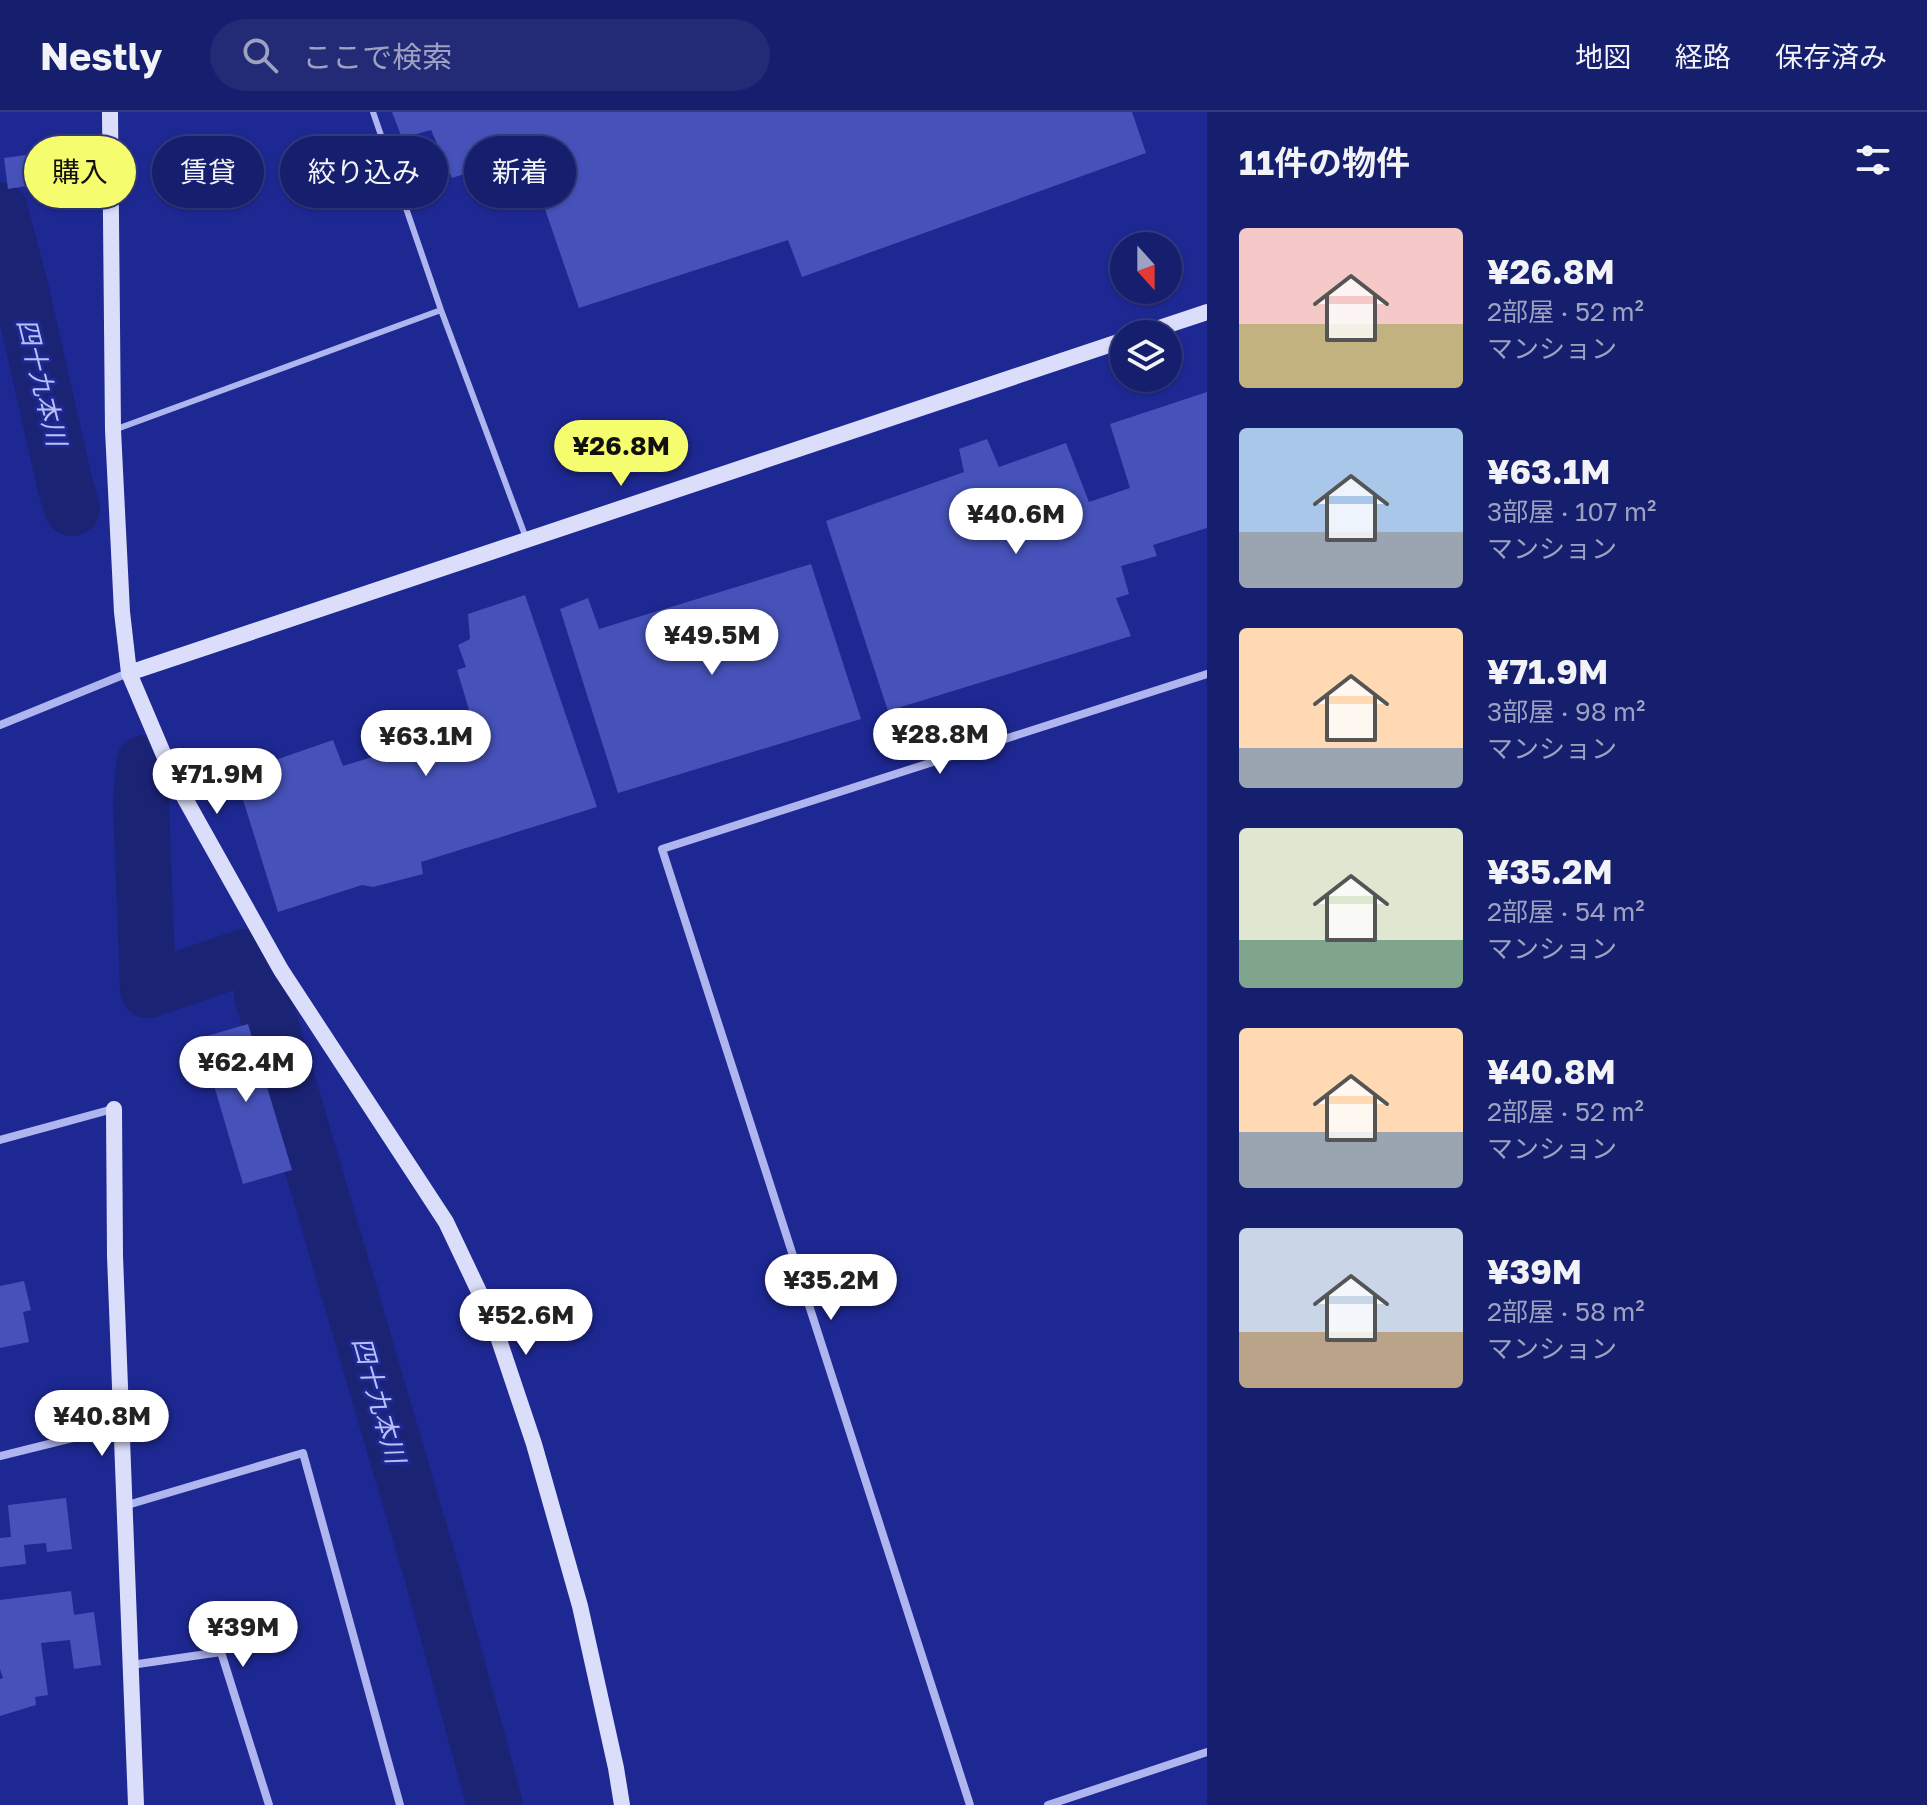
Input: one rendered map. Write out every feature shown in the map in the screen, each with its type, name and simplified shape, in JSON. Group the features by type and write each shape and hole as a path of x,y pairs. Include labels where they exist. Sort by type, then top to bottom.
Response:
{"street":[{"path":"110,112 113,430 122,612 129,673 174,779 281,970 446,1222 492,1319 534,1444 580,1606 622,1805"},
{"path":"1182,320 1207,312"},
{"path":"0,725 129,673 1110,345"},
{"path":"970,1805 662,849 1207,674"},
{"path":"0,1140 114,1109 115,1256 136,1805"},
{"path":"0,1456 121,1426"},
{"path":"124,1507 303,1453 400,1805"},
{"path":"130,1665 221,1652 269,1805"},
{"path":"1048,1805 1207,1752"}],"lane":[{"path":"373,112 441,310 527,541"},
{"path":"113,430 441,310"}],"building":[{"path":"392,112 1132,112 1146,153 802,277 788,240 579,308 545,208 576,208 576,136 464,136 464,174 452,178 448,169 448,136 434,136 431,130 401,136"},
{"path":"24,155 24,186 8,189 4,158"},
{"path":"1207,392 1207,528 1153,545 1157,556 1121,566 1129,594 1116,598 1131,636 888,711 826,521 964,472 959,449 987,439 999,467 1066,443 1089,502 1130,488 1110,424"},
{"path":"811,564 861,719 618,793 560,609 588,598 599,629"},
{"path":"525,595 597,807 421,862 423,874 373,887 362,885 278,912 235,774 333,740 343,766 474,726 457,670 466,667 458,645 470,639 468,614"},
{"path":"248,1024 292,1170 243,1184 200,1038"},
{"path":"24,1281 31,1310 23,1312 29,1342 0,1348 0,1286"},
{"path":"66,1498 72,1549 47,1552 46,1543 24,1545 26,1564 0,1567 0,1538 11,1537 8,1505"},
{"path":"71,1591 74,1615 94,1612 101,1665 74,1669 70,1640 41,1643 48,1695 35,1697 36,1705 0,1716 0,1679 3,1678 0,1669 0,1600"}],"waterway":[{"name":"四十九本川","path":"0,210 72,508"},
{"name":"四十九本川","path":"144,763 141,803 148,990 245,957"},
{"name":"四十九本川","path":"262,995 432,1574 495,1805"}]}
